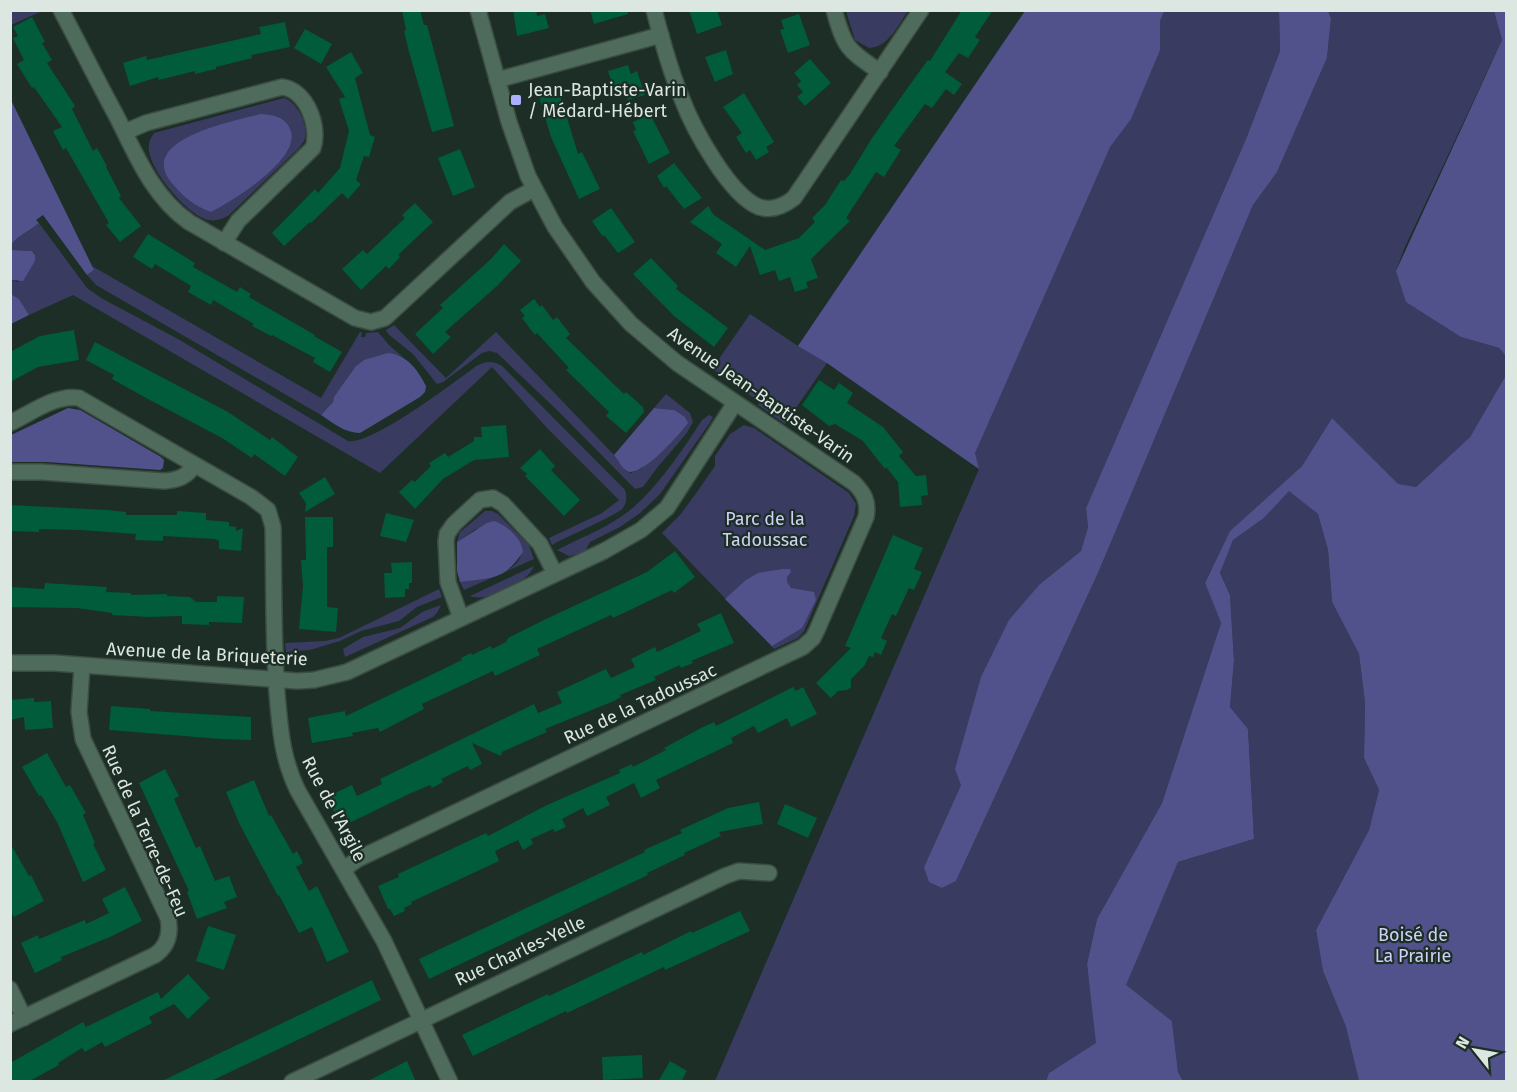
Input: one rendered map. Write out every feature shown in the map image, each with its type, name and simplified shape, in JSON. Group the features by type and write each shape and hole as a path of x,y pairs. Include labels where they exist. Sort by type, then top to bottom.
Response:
{"street":[{"path":"61,10 124,132 152,183 166,203 189,222 355,318 371,322 378,321 395,309 510,202 534,189"},
{"name":"Avenue Jean-Baptiste-Varin","path":"478,10 518,149 534,189 574,257 613,305 636,329 666,354 854,483 864,495"},
{"path":"654,10 681,98 702,142 741,193 761,207 774,208 794,198 921,10"},
{"path":"834,10 846,46 880,72"},
{"path":"498,80 661,35"},
{"path":"124,132 146,123 282,87 291,88 303,97 315,132 313,148 238,221 224,243"},
{"name":"Rue de l'Argile","path":"10,423 58,400 79,398 268,510 273,527 276,679 282,742 288,767 298,791 384,941 450,1082"},
{"name":"Avenue de la Briqueterie","path":"10,663 54,663 306,681 336,676 620,543 641,530 675,498 735,403"},
{"path":"10,472 42,472 164,481 182,478 194,465"},
{"name":"Rue de la Tadoussac","path":"344,869 358,859 803,647 813,638 817,630 866,517 867,503 864,495"},
{"path":"461,618 448,582 447,534 454,524 480,500 493,498 503,504 540,543 555,574"},
{"name":"Rue de la Terre-de-Feu","path":"17,1021 155,955 164,947 170,933 168,918 82,739 79,704 82,666"},
{"name":"Rue Charles-Yelle","path":"292,1082 725,876 740,871 769,873"},
{"path":"10,989 17,1021"}],"green space":[{"path":"11,10 42,10 42,11 11,25"},
{"path":"846,10 908,11 887,40 876,47 869,48 855,40"},
{"path":"1025,11 1279,11 1280,51 1246,139 1086,508 1088,527 1081,551 1040,584 961,785 924,867 942,888 956,881 1098,573 1253,205 1277,172 1327,58 1331,18 1328,11 1494,11 1502,40 1404,249 1396,271 1461,337 1499,348 1506,356 1506,375 1470,437 1416,487 1398,485 1332,418 1302,466 1230,531 1205,583 1221,623 1162,803 1097,919 1087,964 1097,1043 1049,1073 1046,1081 715,1081 979,469 827,363 785,424 758,405 760,402 712,369 750,314 798,346"},
{"path":"1025,11 1164,11 1160,21 1160,50 1131,119 1110,147 975,453 979,469 827,363 798,346"},
{"path":"1279,11 1328,11 1331,18 1327,58 1277,172 1253,205 1098,573 956,881 942,888 929,882 924,867 961,785 955,769 981,677 1009,620 1040,584 1081,551 1088,527 1086,508 1246,139 1280,51"},
{"path":"1494,11 1506,11 1506,356 1499,348 1461,337 1406,302 1396,271 1502,40"},
{"path":"284,98 294,105 302,116 305,129 304,141 228,216 219,219 205,219 188,208 170,190 151,159 149,148 154,133"},
{"path":"11,100 94,270 87,275 43,215 36,220 39,223 11,245"},
{"path":"261,114 283,120 291,132 291,143 275,167 248,189 211,212 189,200 171,182 164,167 167,154 178,143 212,127"},
{"path":"39,223 87,288 101,298 178,339 348,441 359,440 393,424 475,367 485,362 498,364 625,490 624,506 611,516 552,545 549,538 602,513 619,500 547,428 492,367 380,473 73,295 29,315 19,299 11,294 11,280 18,282 35,261 35,255 32,251 12,250 11,245"},
{"path":"11,245 12,250 32,251 35,255 35,261 23,281 11,280"},
{"path":"92,266 321,398 360,332 362,332 361,337 365,337 366,333 378,332 404,358 387,355 370,359 356,366 334,397 333,402 321,415 96,285 87,275 94,270"},
{"path":"11,294 19,299 29,315 11,324"},
{"path":"394,325 446,378 496,332 614,455 626,471 631,473 641,469 661,451 674,410 654,408 666,394 690,413 693,422 643,487 635,489 497,353 489,351 482,353 443,382 437,384 413,354 388,334 386,330"},
{"path":"388,353 406,360 419,374 426,386 425,392 420,397 360,433 344,429 321,415 333,402 334,397 355,367 364,360"},
{"name":"Boisé de La Prairie","path":"1506,375 1506,1081 1359,1081 1346,1027 1323,971 1316,930 1369,830 1379,790 1364,758 1365,703 1359,654 1332,602 1328,550 1318,514 1289,491 1264,518 1233,540 1220,573 1230,595 1234,661 1230,707 1248,729 1254,839 1178,862 1126,985 1172,1021 1178,1072 1183,1081 1046,1081 1049,1073 1096,1043 1087,964 1097,919 1162,803 1221,623 1205,583 1230,531 1302,466 1332,418 1398,484 1416,487 1470,437"},
{"path":"68,408 80,410 161,457 164,460 163,468 160,470 47,462 11,462 11,435"},
{"path":"654,408 674,410 685,417 688,423 653,460 636,471 630,472 623,468 614,455"},
{"path":"709,415 713,417 709,424 660,494 640,513 620,527 590,542 585,551 581,553 569,556 557,550 606,526 633,508 655,485 702,420"},
{"name":"Parc de la Tadoussac","path":"744,425 754,428 849,493 856,504 854,516 804,631 798,638 774,649 662,533 680,515 715,466 715,456 730,434"},
{"path":"1289,490 1318,514 1328,550 1332,602 1359,654 1365,703 1364,758 1379,790 1369,830 1316,930 1323,971 1346,1027 1359,1081 1183,1081 1178,1072 1172,1021 1125,985 1178,862 1254,839 1248,729 1230,707 1234,661 1230,595 1220,573 1233,540 1264,518"},
{"path":"485,511 498,514 529,545 534,559 464,590 460,582 500,574 516,563 521,556 522,546 476,529 457,542 460,532"},
{"path":"494,521 513,533 520,542 523,552 503,573 489,578 460,582 457,571 457,542"},
{"path":"534,566 524,579 506,590 486,597 470,596"},
{"path":"790,569 787,582 791,588 814,592 816,600 802,628 772,646 725,599 746,580 758,573"},
{"path":"439,589 442,597 417,607 399,621 361,631 340,641 310,650 286,652 285,643 339,638"},
{"path":"441,605 433,617 345,657 343,649 363,637 400,628 422,612"}],"building":[{"path":"402,10 420,10 424,25 427,25 454,126 432,132 409,52"},
{"path":"513,10 536,10 537,16 545,14 549,28 517,36"},
{"path":"590,10 628,10 628,14 594,24"},
{"path":"689,10 717,10 722,25 697,34"},
{"path":"962,10 993,10 975,37 980,40 968,58 959,53 945,72 962,84 954,95 946,89 932,108 925,104 894,146 901,150 884,177 876,172 846,218 850,221 811,259 818,278 806,282 808,288 795,292 790,277 779,281 775,270 760,275 750,246 736,267 716,253 722,244 690,222 708,206 714,215 765,250 799,238 815,222 812,218 825,205 841,180 844,181 850,174 872,138 928,60 930,61"},
{"path":"799,14 810,45 788,53 780,30 784,29 781,20"},
{"path":"32,17 45,42 42,43 52,60 47,63 75,106 72,109 93,151 97,148 107,166 121,196 119,198 141,226 120,242 106,225 109,223 66,148 63,150 53,131 62,127 17,64 24,60 13,38 18,36 13,27"},
{"path":"285,22 290,47 251,55 252,58 216,67 216,69 195,74 195,71 159,80 158,77 130,86 123,63 146,56 147,60 261,34 259,27"},
{"path":"305,29 332,44 321,64 294,48"},
{"path":"726,50 733,74 715,82 705,57"},
{"path":"351,52 363,73 355,78 370,135 375,137 369,157 364,156 356,180 361,184 348,199 342,193 284,246 272,233 315,189 318,193 340,168 349,131 339,99 345,97 326,67"},
{"path":"810,59 831,83 805,106 797,97 803,92 797,85 801,81 794,73"},
{"path":"628,65 631,74 637,71 645,95 628,100 625,92 616,95 608,71"},
{"path":"559,91 578,154 582,152 600,189 579,199 551,137 539,97"},
{"path":"744,93 774,142 766,147 769,152 756,160 750,150 746,153 736,137 742,133 723,107"},
{"path":"650,114 670,153 649,164 633,131 636,130 633,122"},
{"path":"460,149 475,187 453,196 438,158"},
{"path":"674,163 702,198 684,209 666,186 664,188 657,176"},
{"path":"415,203 433,222 398,255 400,257 389,269 386,266 361,290 342,269 363,250 367,254 405,218 402,215"},
{"path":"611,208 635,242 618,253 592,221"},
{"path":"148,234 195,263 193,267 237,292 240,287 251,294 249,297 342,352 330,372 313,362 315,358 252,326 254,324 213,300 211,305 188,292 191,286 155,264 152,269 133,257"},
{"path":"504,244 521,261 497,286 445,332 451,337 433,354 415,334 443,308 440,305 491,259"},
{"path":"651,258 678,286 676,289 728,328 714,347 674,316 633,274"},
{"path":"534,299 540,307 542,305 553,320 557,317 570,334 566,338 624,394 626,392 643,407 644,412 626,433 606,416 609,412 566,370 569,368 537,333 535,335 522,318 525,316 520,310"},
{"path":"74,330 79,360 38,367 10,382 10,352 40,336"},
{"path":"95,342 228,412 270,440 272,437 298,457 285,476 254,454 252,458 222,438 112,379 114,375 86,360"},
{"path":"819,380 834,390 839,383 853,393 847,403 883,427 903,452 899,456 916,476 926,475 928,495 921,496 922,505 900,507 898,482 863,441 835,424 829,426 802,405"},
{"path":"506,425 509,457 474,460 443,479 415,509 399,492 412,480 415,482 431,466 429,463 445,453 448,457 474,441 474,437 482,437 481,427"},
{"path":"540,449 555,466 551,470 580,500 564,516 520,468"},
{"path":"325,477 335,494 305,512 306,503 299,493"},
{"path":"10,505 107,510 126,512 126,515 177,515 177,511 206,513 206,520 229,522 229,526 236,527 236,531 243,528 241,551 219,549 219,541 215,539 163,536 163,541 135,540 136,534 81,530 10,531"},
{"path":"386,513 414,520 406,542 380,536"},
{"path":"305,517 333,517 333,547 327,547 327,607 338,608 336,632 299,629 303,586 301,560 306,560"},
{"path":"893,535 923,548 914,569 922,572 914,590 909,588 896,616 892,614 881,638 887,641 881,655 875,652 873,657 869,656 865,665 851,679 851,687 838,691 831,698 816,683 851,648 845,646"},
{"path":"675,551 695,577 674,593 672,590 613,618 611,615 537,649 540,655 495,676 493,671 422,704 424,709 380,732 378,728 352,733 353,736 312,743 308,718 345,711 346,716 462,660 461,658 471,653 472,655 491,646 492,649 506,642 508,638 546,619 647,572"},
{"path":"412,562 412,583 409,583 409,589 405,589 405,597 385,598 384,573 392,573 391,563"},
{"path":"45,583 107,587 106,592 131,593 131,595 167,594 167,596 190,597 196,602 217,602 217,596 244,597 242,623 182,624 182,616 149,617 112,615 112,613 77,608 10,607 10,587 44,589"},
{"path":"721,613 734,643 691,661 693,663 681,668 680,665 654,677 656,680 620,695 621,697 614,701 545,729 547,732 502,752 501,756 472,743 482,764 470,770 468,766 441,779 443,782 432,788 430,785 409,794 341,827 328,799 329,796 352,785 357,796 382,784 380,779 534,704 538,713 562,703 557,692 606,669 611,678 635,667 631,659 655,647 657,652 701,631 697,624"},
{"path":"793,687 796,691 803,687 817,714 791,727 787,718 758,733 754,726 731,738 733,743 656,780 660,788 641,798 634,783 606,797 610,805 587,816 583,808 562,819 566,827 555,832 553,829 531,839 533,844 523,850 518,840 495,851 499,861 411,902 412,904 404,908 405,911 394,916 388,909 378,886 399,877 398,874 486,833 488,836 547,805 620,773 619,770 632,764 633,767 703,727 714,722 716,726"},
{"path":"34,698 34,702 51,701 53,728 25,730 24,717 10,720 10,700"},
{"path":"111,706 150,709 150,711 251,717 251,740 109,730"},
{"path":"47,753 66,787 70,785 86,813 83,815 95,843 93,844 106,870 83,882 57,822 22,767"},
{"path":"165,769 179,796 174,799 196,848 200,846 215,881 229,876 237,897 224,902 227,908 197,919 187,892 189,891 139,783"},
{"path":"254,780 269,816 271,815 293,854 297,851 303,863 296,867 309,891 317,886 349,952 327,962 312,927 299,933 278,896 240,825 226,792"},
{"path":"759,802 763,824 719,832 721,836 684,853 685,855 647,873 648,875 429,979 419,959 645,852 644,850 682,833 680,830 728,808"},
{"path":"785,804 817,818 808,838 777,824"},
{"path":"10,843 29,876 31,875 44,901 14,917 10,910"},
{"path":"125,887 142,921 61,957 62,960 35,973 21,943 38,935 39,939 85,920 86,924 109,913 102,899"},
{"path":"740,911 750,931 665,970 664,967 567,1013 566,1011 473,1056 462,1035 642,952 643,955 691,931 692,933"},
{"path":"208,926 236,935 224,970 196,961"},
{"path":"188,974 210,998 188,1019 174,1004 149,1017 152,1023 105,1047 102,1042 85,1052 82,1048 58,1063 59,1065 28,1082 10,1082 10,1063 83,1022 86,1027 158,992 161,999"},
{"path":"372,980 381,1000 209,1082 160,1082"},
{"path":"642,1055 643,1078 603,1080 602,1057"},
{"path":"407,1061 416,1082 366,1082"},
{"path":"670,1061 687,1071 681,1082 658,1082"}],"place":[{"name":"Jean-Baptiste-Varin / Médard-Hébert","path":"516,100"}]}
